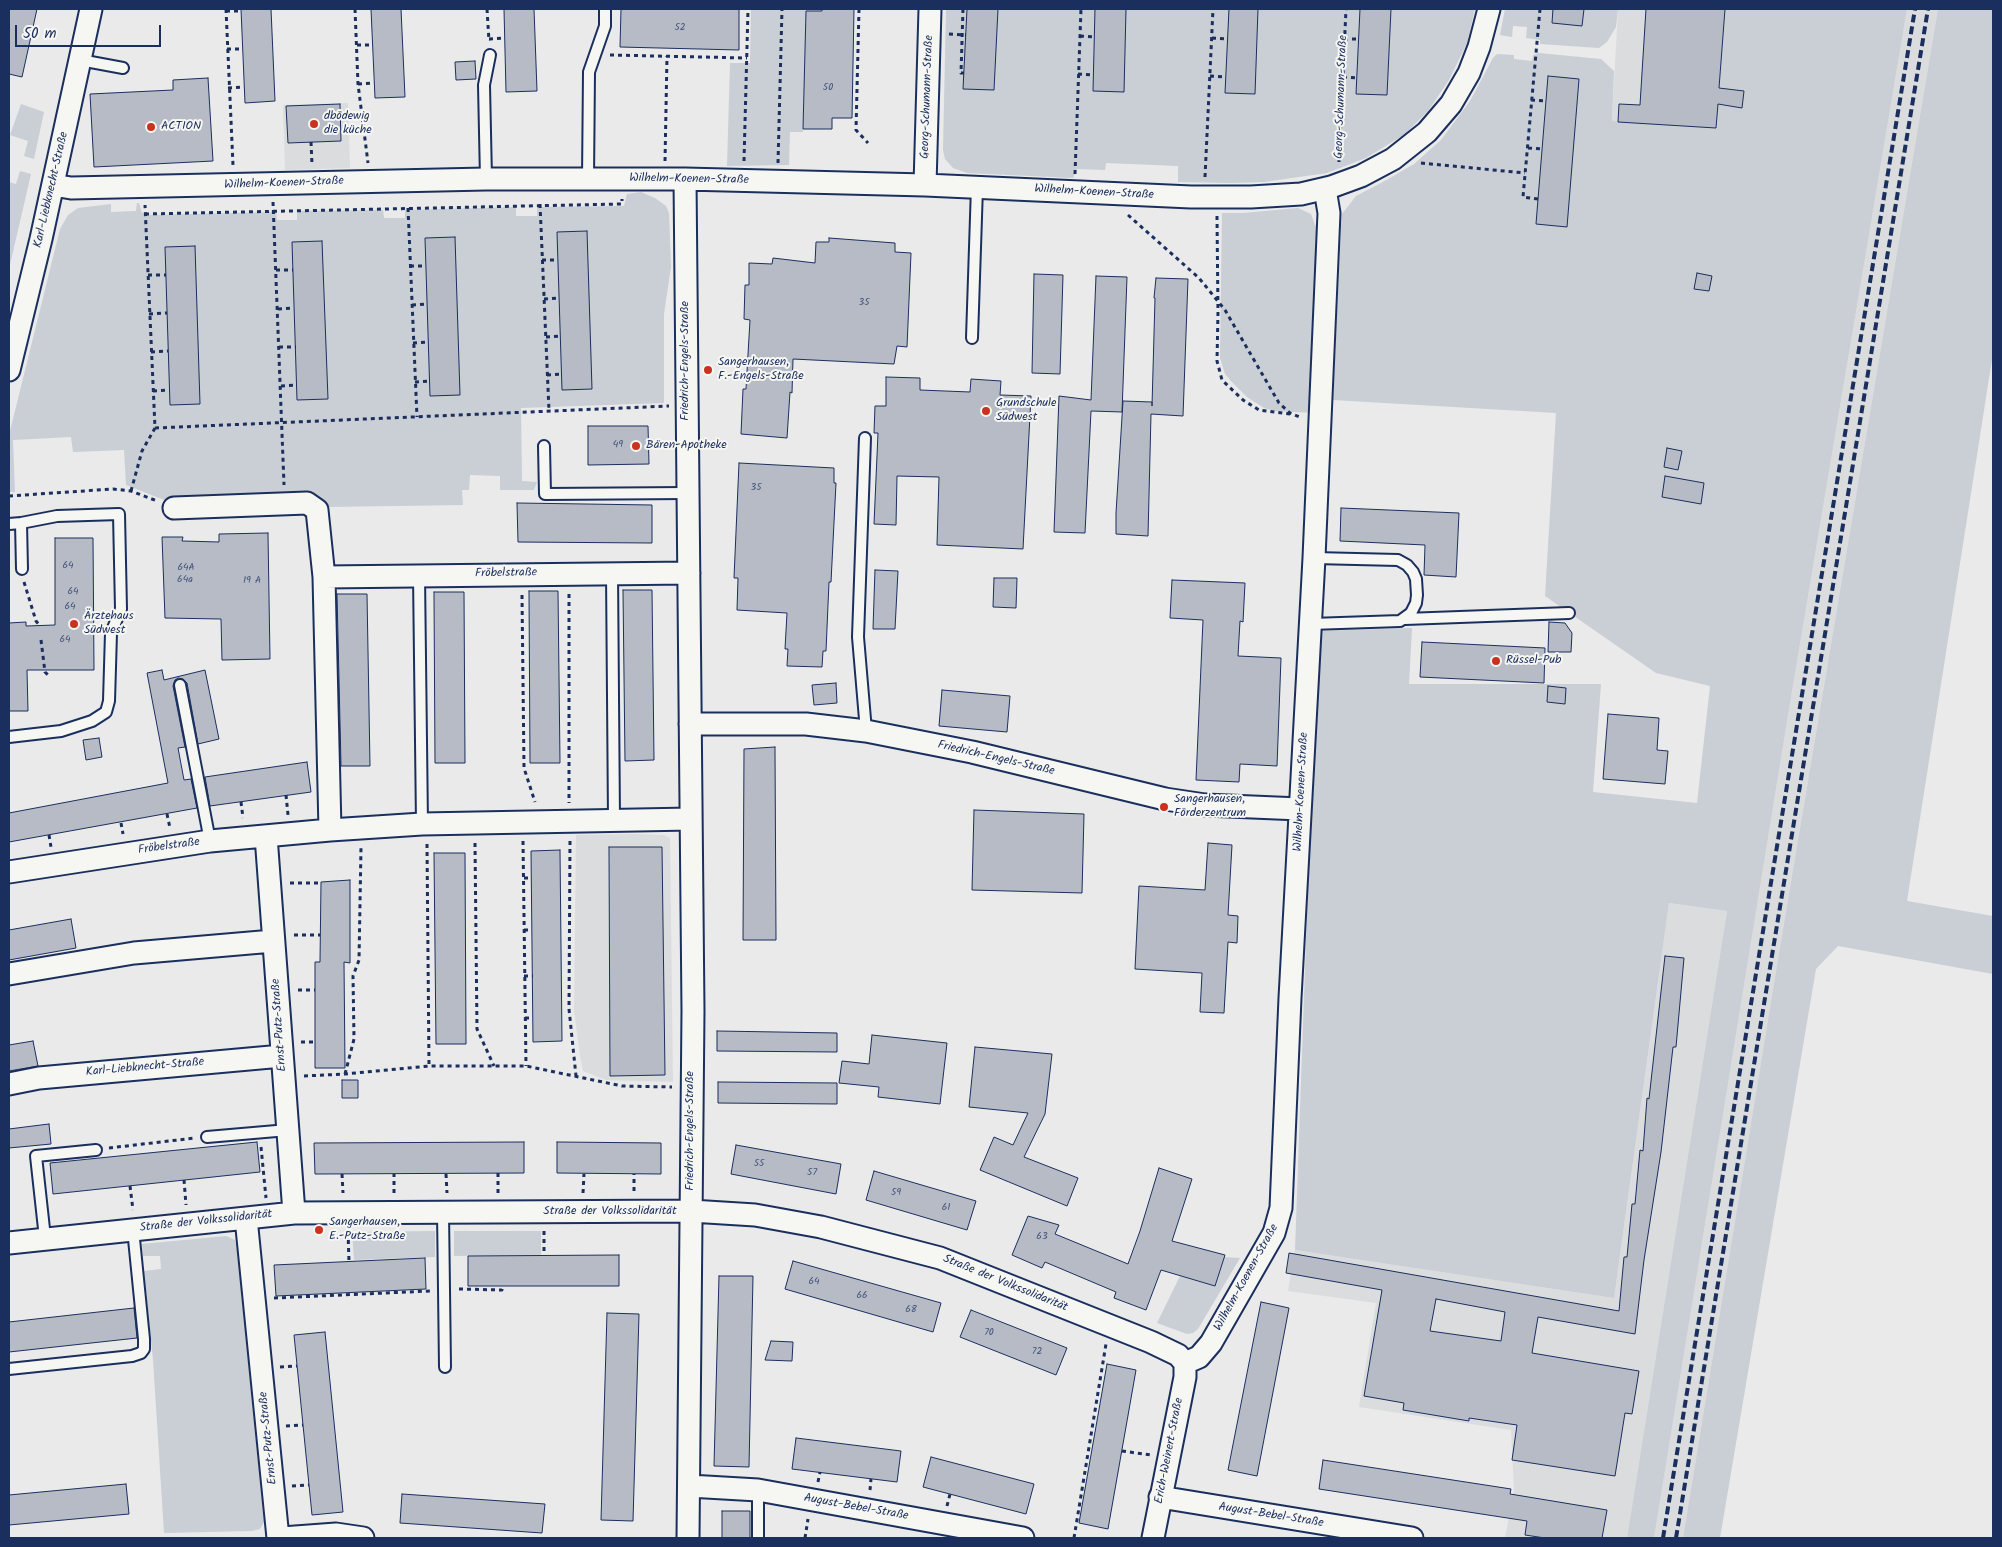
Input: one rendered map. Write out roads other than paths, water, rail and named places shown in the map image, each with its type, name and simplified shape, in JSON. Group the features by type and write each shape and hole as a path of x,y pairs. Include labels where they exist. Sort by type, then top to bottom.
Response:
{"street":[{"name":"Karl-Liebknecht-Straße","path":"9,370 53,185 91,9"},
{"name":"Georg-Schumann-Straße","path":"925,185 930,9"},
{"name":"Wilhelm-Koenen-Straße","path":"53,185 71,188 540,179 675,179 925,185 1075,192 1211,204 1286,195 1331,187 1372,171 1407,149 1434,125 1461,89 1480,47 1489,9"},
{"name":"Friedrich-Engels-Straße","path":"675,179 686,405 689,573 693,1011 690,1088 691,1211 688,1538"},
{"name":"Wilhelm-Koenen-Straße","path":"1185,1363 1199,1357 1211,1343 1274,1233 1280,1214 1311,624 1331,187"},
{"path":"174,508 307,502 317,510 324,577 330,830"},
{"name":"Fröbelstraße","path":"324,577 612,572 689,573"},
{"name":"Friedrich-Engels-Straße","path":"690,724 806,724 866,730 972,752 1165,799 1205,805 1300,809"},
{"name":"Fröbelstraße","path":"9,872 210,842 361,827 422,824 691,819"},
{"name":"Ernst-Putz-Straße","path":"266,836 294,1213"},
{"path":"9,974 134,953 273,938"},
{"name":"Karl-Liebknecht-Straße","path":"9,1084 48,1077 282,1056"},
{"name":"Straße der Volkssolidarität","path":"9,1243 133,1221 246,1218 294,1213 445,1206 691,1211 756,1216 821,1227 940,1258 1151,1342 1178,1355 1185,1363"},
{"name":"Ernst-Putz-Straße","path":"246,1218 278,1538"},
{"name":"Erich-Weinert-Straße","path":"1153,1538 1185,1377 1185,1363"},
{"name":"August-Bebel-Straße","path":"688,1486 758,1490 1023,1538"},
{"name":"August-Bebel-Straße","path":"1160,1497 1412,1538"},
{"path":"282,1538 336,1534 363,1538"}],"lane":[{"path":"588,179 589,74 605,26 605,9"},
{"path":"486,180 484,85 490,55"},
{"path":"80,60 123,68"},
{"path":"972,338 977,188"},
{"path":"866,438 858,637 866,730"},
{"path":"544,446 545,494 687,493"},
{"path":"9,524 57,516 120,514 121,609 110,633 109,701 106,712 92,721 61,731 9,737"},
{"path":"21,523 22,573"},
{"path":"1314,558 1390,559 1398,560 1407,565 1416,579 1416,595 1414,608 1405,619"},
{"path":"612,572 614,820"},
{"path":"419,575 422,824"},
{"path":"1311,624 1395,622 1405,619 1569,613"},
{"path":"180,685 210,842"},
{"path":"207,1137 288,1130"},
{"path":"45,1238 36,1156 96,1150"},
{"path":"445,1206 445,1367"},
{"path":"9,1369 132,1356 141,1353 144,1349 144,1339 133,1221"},
{"path":"758,1490 758,1538"}],"railway":[{"path":"1663,1538 1915,9"},
{"path":"1676,1538 1928,9"}],"place":[{"name":"dbödewig die küche","path":"314,124"},
{"name":"ACTION","path":"151,127"},
{"name":"Sangerhausen, F.-Engels-Straße","path":"708,370"},
{"name":"Grundschule Südwest","path":"986,411"},
{"name":"Bären-Apotheke","path":"636,446"},
{"name":"Ärztehaus Südwest","path":"74,624"},
{"name":"Rüssel-Pub","path":"1496,661"},
{"name":"Sangerhausen, Förderzentrum","path":"1164,807"},
{"name":"Sangerhausen, E.-Putz-Straße","path":"319,1230"}]}
